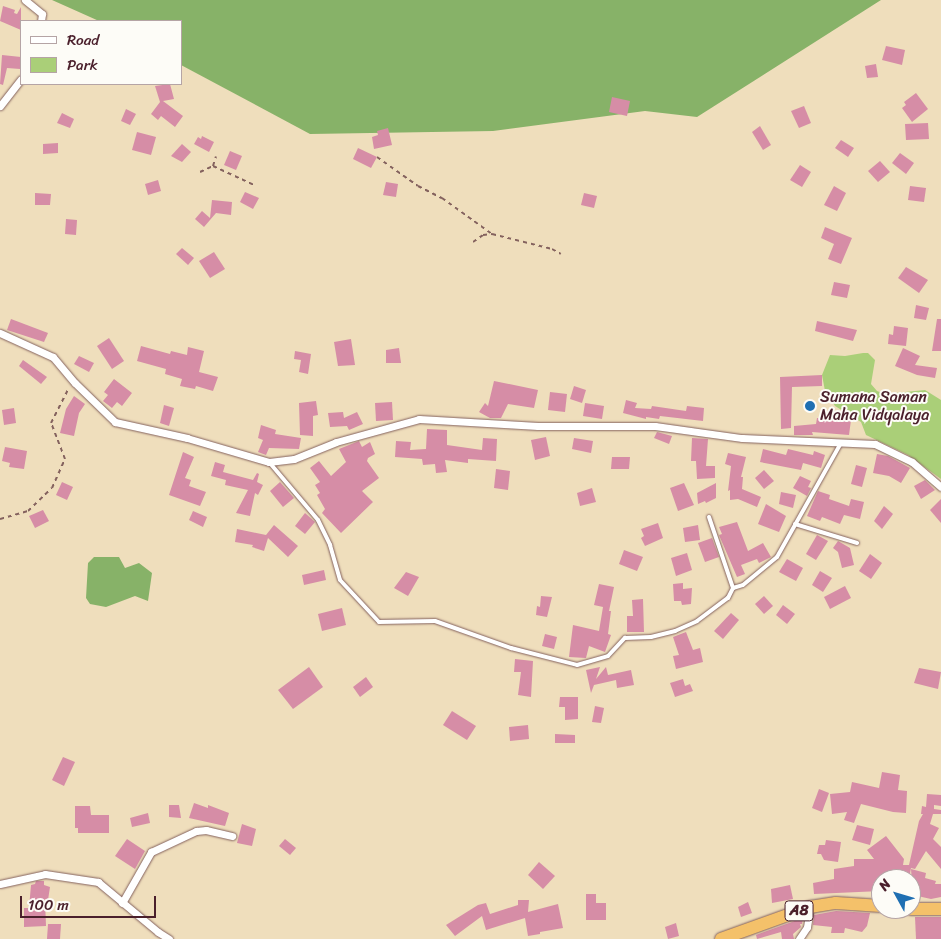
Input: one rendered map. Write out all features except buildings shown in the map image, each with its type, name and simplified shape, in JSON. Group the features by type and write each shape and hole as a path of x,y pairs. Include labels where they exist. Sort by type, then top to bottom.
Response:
{"highway":[{"name":"A8","path":"721,939 810,907 836,903 871,905"},
{"path":"921,909 941,909"}],"street":[{"path":"25,0 42,14 41,20"},
{"path":"0,106 20,80"},
{"path":"0,333 53,357 75,383 115,422 187,438 270,462 294,459 336,442 418,419 538,426 655,426 742,438 875,444 912,462 941,487"},
{"path":"122,902 152,852 196,831 206,830 232,836"},
{"path":"0,884 45,874 98,882 169,939"},
{"path":"799,939 807,927 810,907"}],"lane":[{"path":"733,588 744,585 777,557 841,443"},
{"path":"270,462 318,520 330,545 340,580 379,622 435,621 511,648 576,665 608,656 625,638 651,637 697,621 728,598 733,588 709,517"},
{"path":"795,524 858,543"}],"path":[{"path":"214,166 216,156"},
{"path":"377,157 418,186 442,198 492,234"},
{"path":"200,172 214,166 254,185"},
{"path":"473,242 484,235 492,234 552,249 561,254"},
{"path":"0,519 28,511 52,488 65,458 51,423 70,388 75,383"}],"green space":[{"path":"52,0 881,0 697,117 645,111 493,131 310,134 182,66 182,20 97,20"},
{"path":"868,353 875,360 871,384 877,391 885,394 925,390 941,400 941,479 908,455 866,435 861,422 835,406 825,391 822,375 830,355 845,356"},
{"path":"94,557 119,557 125,568 139,563 152,573 148,601 135,596 106,607 90,604 86,598 88,563"}],"place":[{"name":"Sumana Saman Maha Vidyalaya","path":"810,406"}]}
